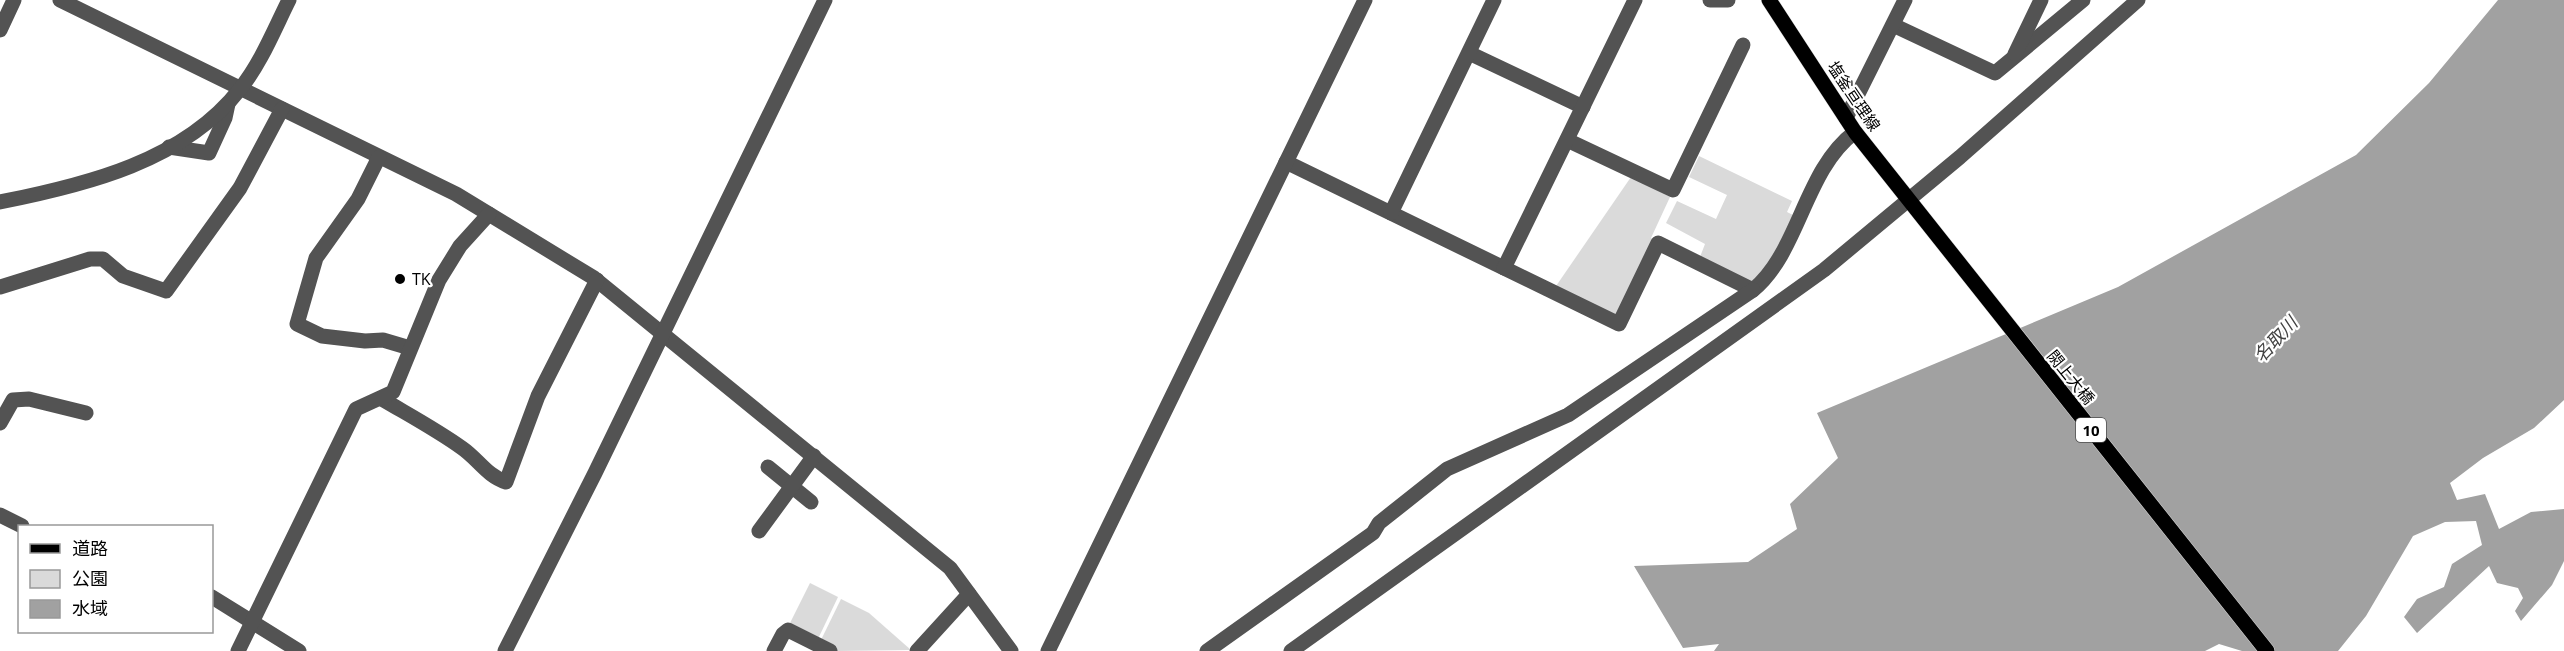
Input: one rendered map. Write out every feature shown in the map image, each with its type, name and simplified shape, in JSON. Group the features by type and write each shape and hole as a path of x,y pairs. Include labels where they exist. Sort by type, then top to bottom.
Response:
{"main road":[{"name":"塩釜亘理線","path":"1769,0 1855,132 1911,205"},
{"name":"閖上大橋","path":"1911,205 2267,651"}],"street":[{"path":"0,30 14,0"},
{"path":"60,0 456,195 597,280 950,568 1011,651"},
{"path":"0,202 71,187 114,173 169,147 209,123 241,88 264,51 289,0"},
{"path":"505,651 595,473 825,0"},
{"path":"1048,651 1365,0"},
{"path":"1391,213 1494,0"},
{"path":"1504,268 1635,0"},
{"path":"1710,0 1728,0"},
{"path":"1846,118 1905,0"},
{"path":"2013,58 2041,0"},
{"path":"1893,25 1995,73 2083,0"},
{"path":"1291,651 1816,277 1911,205 2138,0"},
{"path":"1567,140 1673,190 1743,45"},
{"path":"1469,52 1583,107"},
{"path":"169,147 209,153 225,118 229,101"},
{"path":"0,287 90,259 102,259 123,276 166,291 240,188 282,109"},
{"path":"1207,651 1373,533 1378,523 1447,469 1568,415 1753,290 1770,276 1799,215 1839,144 1855,132"},
{"path":"379,157 358,199 316,258 297,324 322,336 365,341 384,340 410,348"},
{"path":"1286,162 1619,324 1658,243 1753,290"},
{"path":"238,651 356,409 393,392 439,280 460,246 489,214"},
{"path":"382,399 450,440 473,456 483,469 506,482 538,396 597,280"},
{"path":"0,423 13,400 29,399 86,413"},
{"path":"759,531 814,456"},
{"path":"768,467 812,502"},
{"path":"0,515 20,525"},
{"path":"917,651 969,594"},
{"path":"213,598 299,651"},
{"path":"774,651 783,634 788,630 830,651"}],"green space":[{"path":"1699,156 1792,201 1787,212 1793,215 1769,268 1752,283 1700,257 1705,244 1666,223 1677,201 1716,219 1727,195 1689,177"},
{"path":"1631,177 1670,197 1651,238 1654,239 1615,319 1554,289"},
{"path":"810,583 838,597 817,641 788,627"},
{"path":"841,599 869,613 911,650 837,651 820,642"}],"water":[{"name":"名取川","path":"2498,0 2564,0 2564,400 2534,428 2483,458 2450,483 2457,500 2485,494 2499,529 2531,512 2564,509 2564,561 2552,585 2521,621 2515,611 2523,598 2518,588 2497,583 2489,566 2417,633 2404,617 2417,599 2444,587 2452,564 2482,545 2476,521 2445,522 2413,536 2366,616 2338,651 2242,651 2219,644 2205,651 1714,651 1719,644 1683,648 1634,566 1748,562 1797,529 1790,504 1838,458 1817,413 2118,287 2356,155 2429,83"}],"place":[{"name":"TK","path":"400,279"}]}
